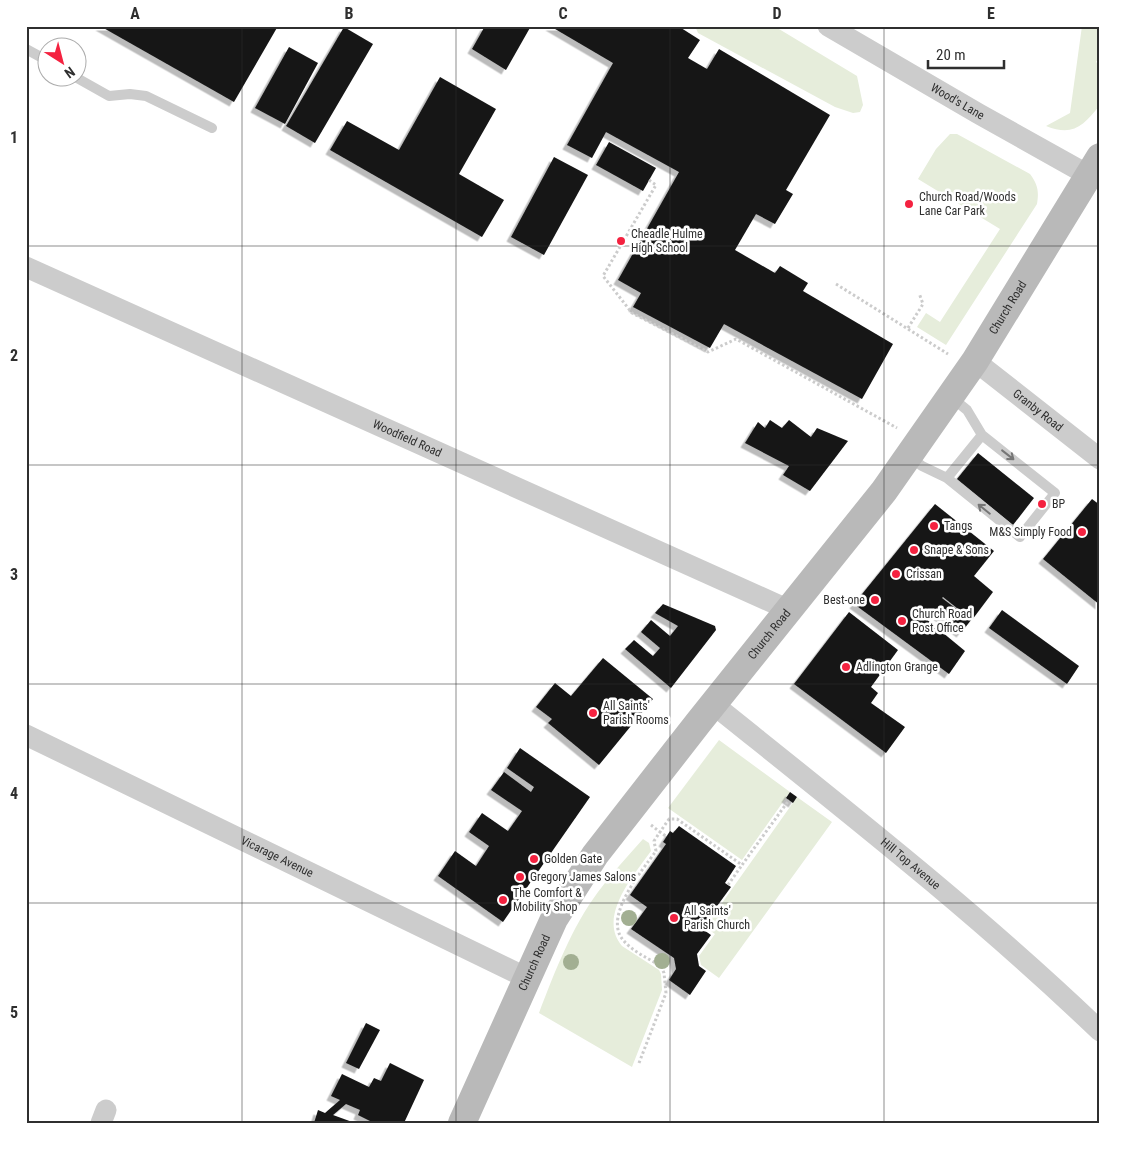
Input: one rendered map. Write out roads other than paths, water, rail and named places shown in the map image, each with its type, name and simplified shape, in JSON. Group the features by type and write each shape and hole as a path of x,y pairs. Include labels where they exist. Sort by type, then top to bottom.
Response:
{"main road":[{"name":"Church Road","path":"462,1123 554,919 595,855 884,491 972,364 1094,166"}],"street":[{"name":"Wood's Lane","path":"828,26 979,114 1094,166"},
{"name":"Woodfield Road","path":"26,267 789,610"},
{"name":"Granby Road","path":"972,364 1100,459"},
{"name":"Hill Top Avenue","path":"713,704 822,790 975,917 1100,1031"},
{"name":"Vicarage Avenue","path":"26,735 526,978"}],"lane":[{"path":"26,49 38,56"},
{"path":"88,84 109,96 130,94 146,96 212,128"},
{"path":"914,448 922,466 947,478 1020,537 1055,493 982,436 967,410 950,396"},
{"path":"947,478 982,436"}],"place":[{"name":"Church Road/Woods Lane Car Park","path":"909,204"},
{"name":"Cheadle Hulme High School","path":"621,241"},
{"name":"BP","path":"1042,504"},
{"name":"Tangs","path":"934,526"},
{"name":"M&S Simply Food","path":"1082,532"},
{"name":"Snape & Sons","path":"914,550"},
{"name":"Crissan","path":"896,574"},
{"name":"Best-one","path":"875,600"},
{"name":"Church Road Post Office","path":"902,621"},
{"name":"Adlington Grange","path":"846,667"},
{"name":"All Saints' Parish Rooms","path":"593,713"},
{"name":"Golden Gate","path":"534,859"},
{"name":"Gregory James Salons","path":"520,877"},
{"name":"The Comfort & Mobility Shop","path":"503,900"},
{"name":"All Saints' Parish Church","path":"674,918"}]}
